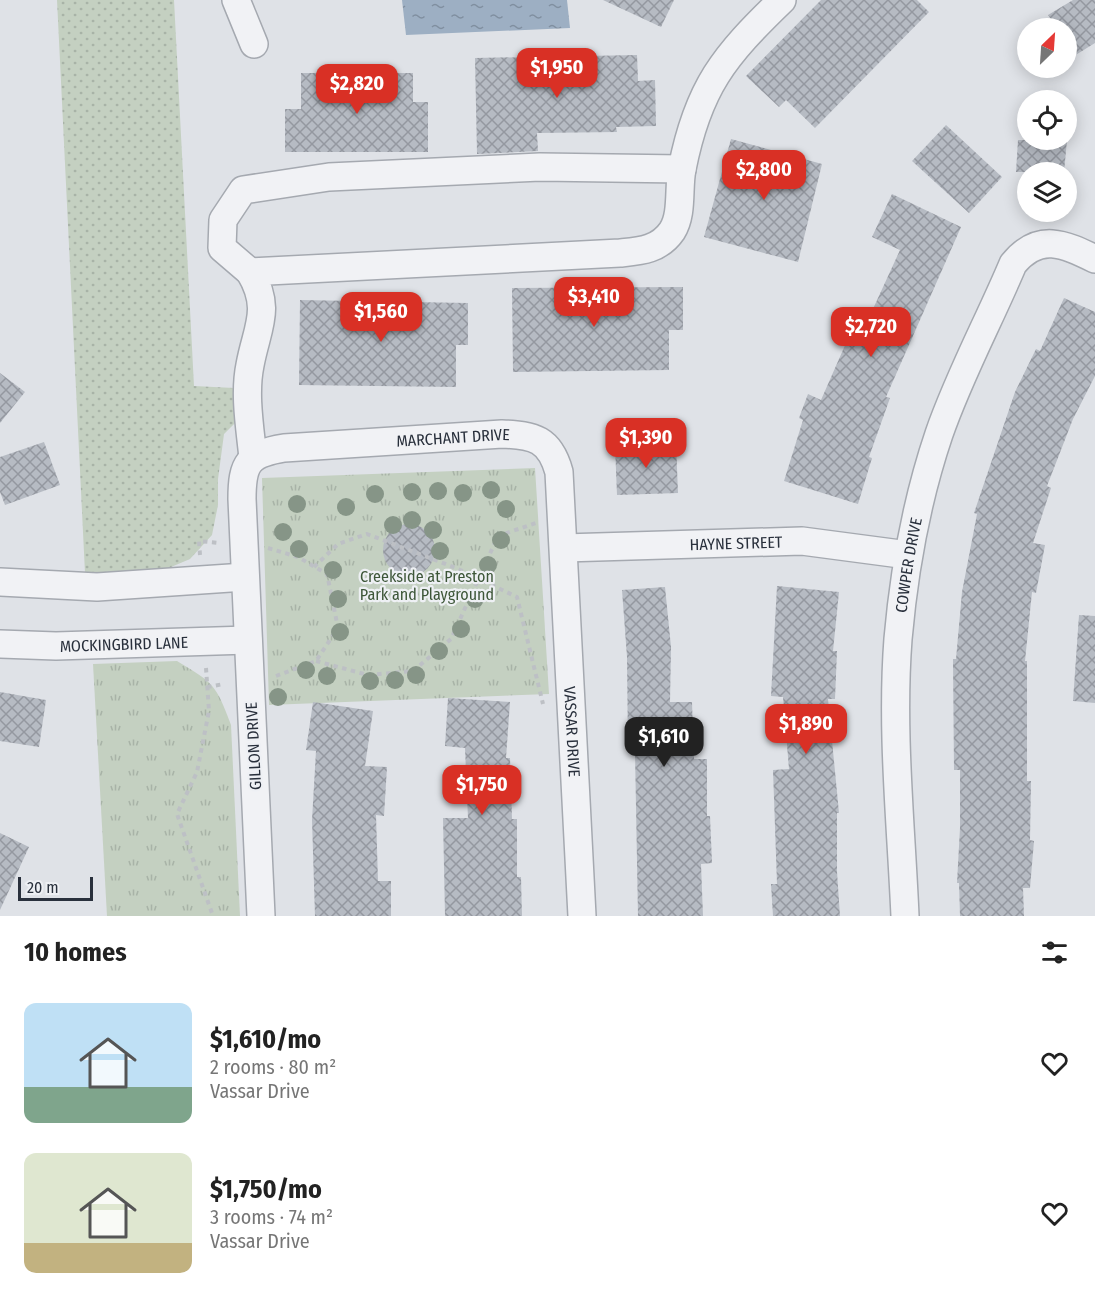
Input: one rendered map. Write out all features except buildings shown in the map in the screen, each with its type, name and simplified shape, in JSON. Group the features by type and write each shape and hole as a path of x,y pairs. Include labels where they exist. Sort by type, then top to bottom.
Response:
{"street":[{"path":"236,0 254,44"},
{"path":"250,272 647,250 662,243 673,230 677,220 682,169 690,132 706,89 735,48 782,0"},
{"path":"0,582 97,587 244,577 242,478 252,458 248,388 250,366 257,342 262,293 250,272 222,249 223,220 243,190 329,177 540,167 682,169"},
{"name":"COWPER DRIVE","path":"905,916 896,715 898,639 908,555 938,437 949,406 1013,264 1022,253 1038,244 1059,244 1095,259"},
{"name":"MARCHANT DRIVE","path":"252,458 284,448 502,434 532,436 548,448 556,464 564,548"},
{"name":"HAYNE STREET","path":"564,548 802,541 908,555"},
{"name":"VASSAR DRIVE","path":"564,548 582,916"},
{"name":"GILLON DRIVE","path":"244,577 261,916"},
{"name":"MOCKINGBIRD LANE","path":"0,644 56,646 248,640"}],"path":[{"path":"207,687 280,675 316,662 368,675 412,671 451,639 498,536 541,521"},
{"path":"314,567 338,544 367,534 518,597 543,704"},
{"path":"201,580 199,541 269,548 298,558 327,574 338,628 316,662"},
{"path":"205,642 209,711 197,771 177,814 213,916"}],"green space":[{"path":"57,0 174,0 194,386 234,388 236,422 224,434 218,479 218,505 212,535 190,559 164,570 85,573"},
{"name":"Creekside at Preston Park and Playground","path":"535,468 549,694 269,705 262,478"},
{"path":"177,661 212,686 231,725 240,916 107,916 93,664"}],"water":[{"path":"402,0 567,0 570,28 406,35"}]}
